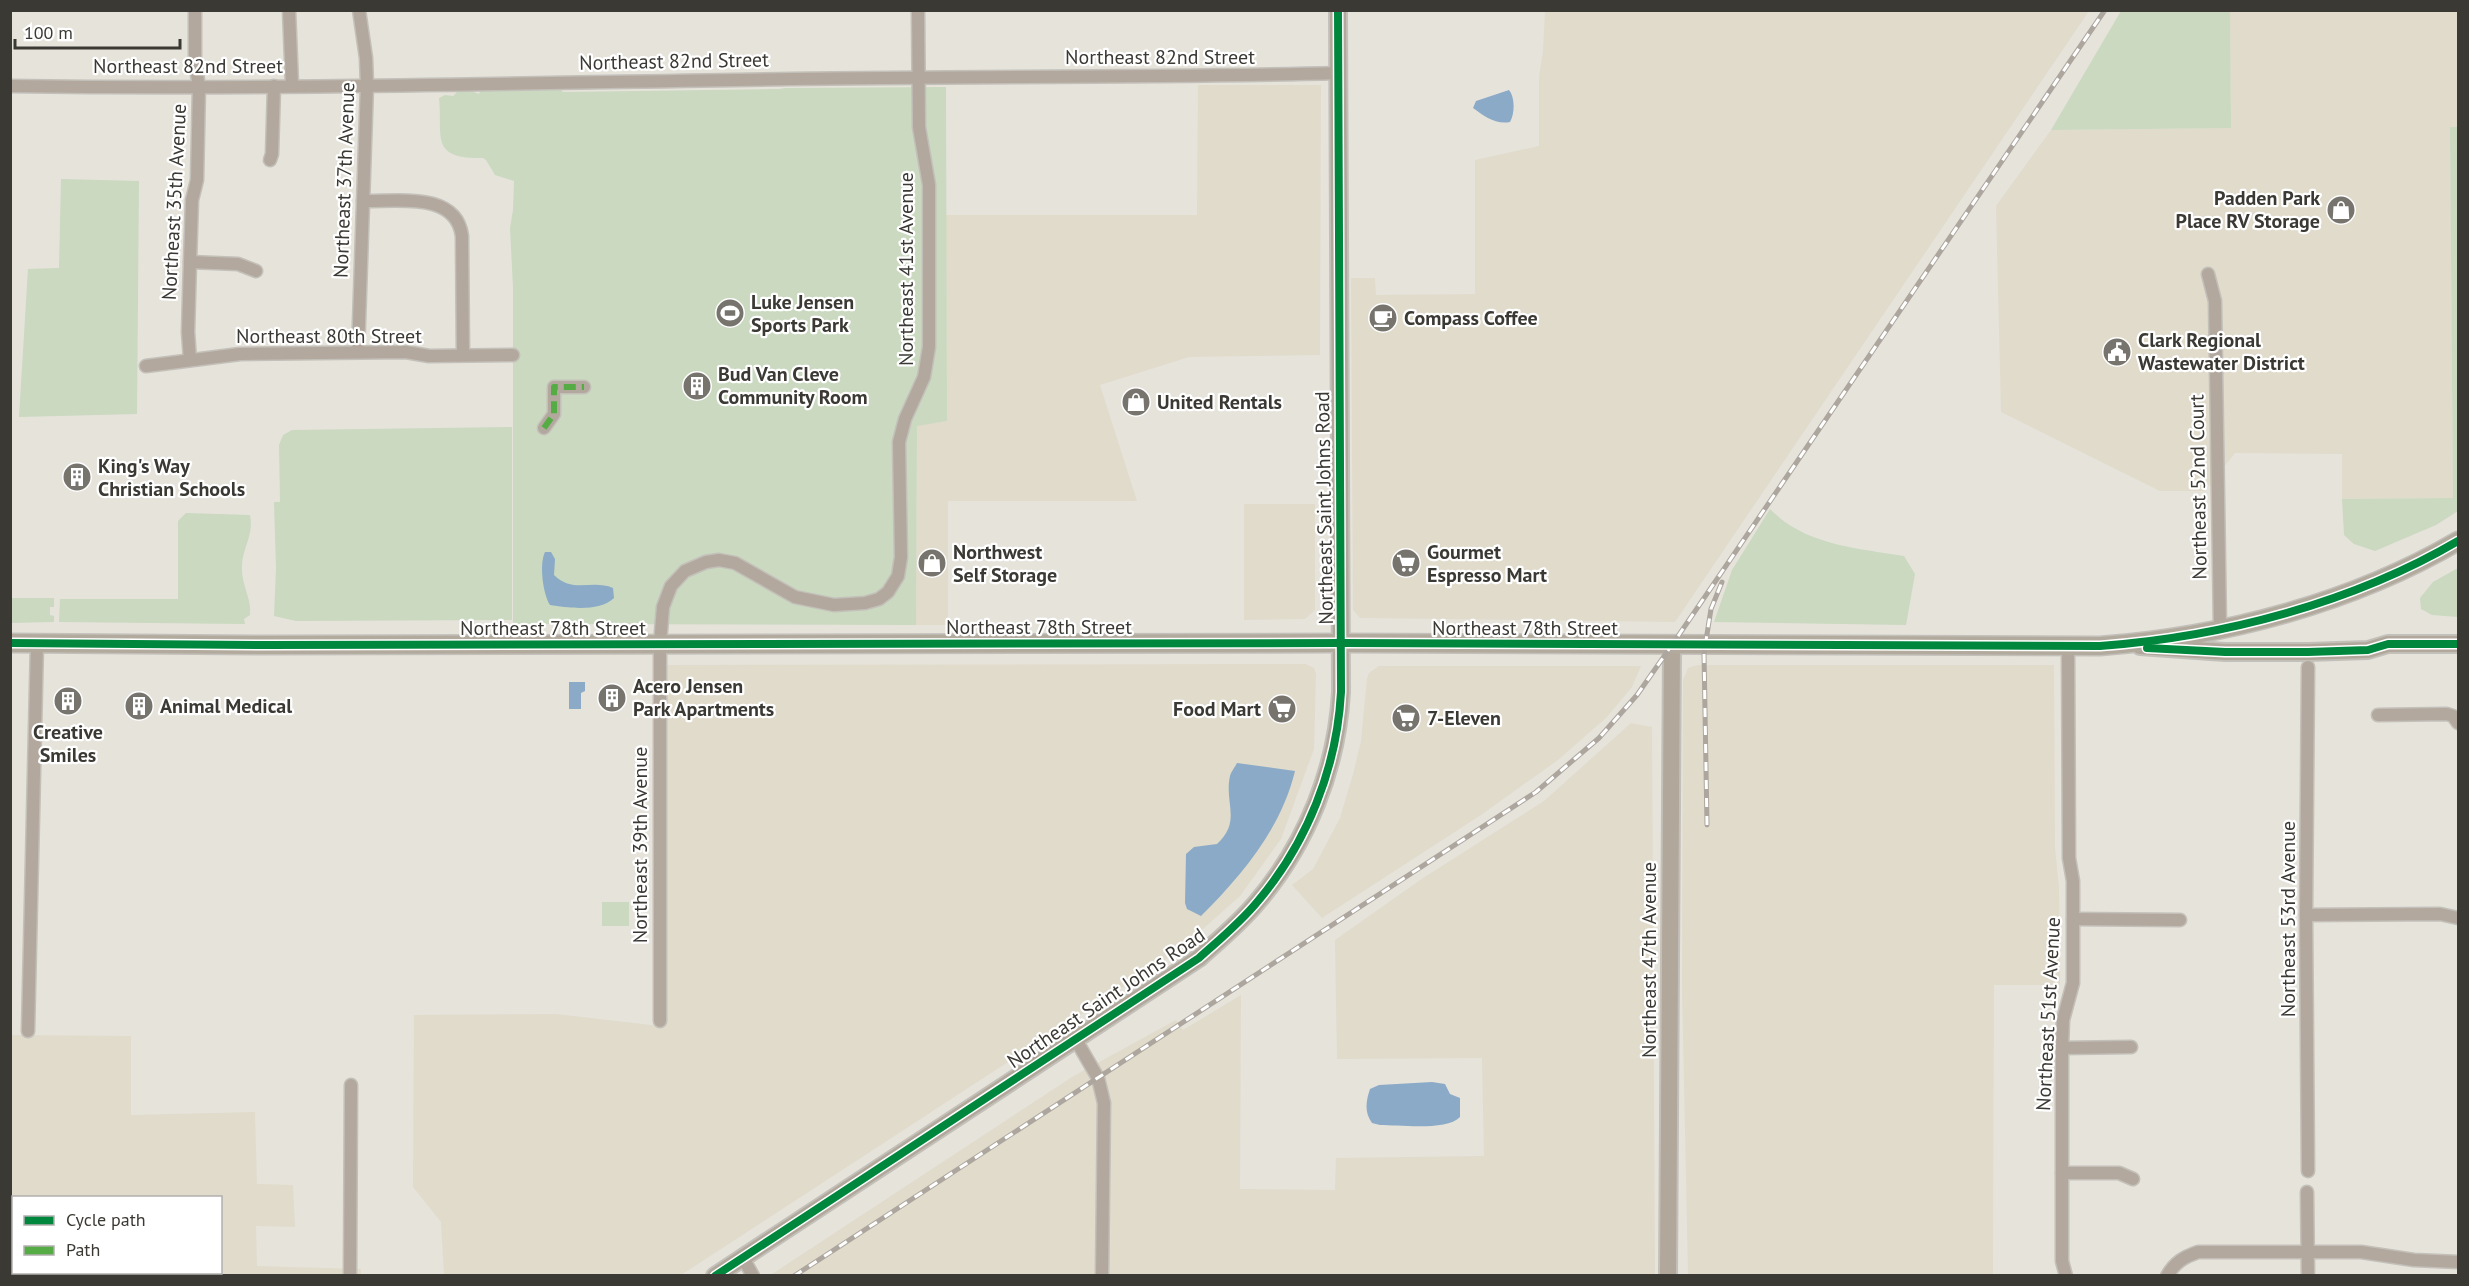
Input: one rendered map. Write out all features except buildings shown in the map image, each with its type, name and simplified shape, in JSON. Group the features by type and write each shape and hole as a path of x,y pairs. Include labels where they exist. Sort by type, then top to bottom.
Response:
{"main road":[{"name":"Northeast Saint Johns Road","path":"716,1275 1199,958 1258,902 1280,874 1300,840 1325,779 1340,703 1342,643 1338,10"},
{"name":"Northeast 78th Street","path":"10,643 265,645 1342,643 2068,647 2130,644 2220,628 2315,603 2368,584 2458,541"},
{"path":"2130,644 2146,648 2225,652 2296,652 2368,650 2388,644 2458,644"},
{"name":"Northeast 47th Avenue","path":"1668,1275 1672,645"}],"street":[{"name":"Northeast 35th Avenue","path":"190,360 188,332 192,200 196,180 199,86 195,63 195,10"},
{"path":"289,10 291,85"},
{"name":"Northeast 37th Avenue","path":"358,352 367,85 366,58 359,10"},
{"name":"Northeast 41st Avenue","path":"888,592 898,576 901,563 899,442 904,419 924,377 929,347 929,185 919,127 918,10"},
{"name":"Northeast 82nd Street","path":"10,86 274,86 918,77 1214,77 1338,73"},
{"path":"270,160 274,86"},
{"path":"363,201 434,204 448,209 459,222 462,236 463,356"},
{"path":"190,262 238,264 256,271"},
{"name":"Northeast 52nd Court","path":"2208,274 2215,301 2220,628"},
{"name":"Northeast 80th Street","path":"146,366 240,354 358,352 463,356 513,355"},
{"path":"544,428 554,414 554,387 584,387"},
{"name":"Northeast 39th Avenue","path":"660,1021 660,644 663,608 671,586 685,571 705,562 726,561 788,594 815,602 834,605 865,603 888,592"},
{"path":"28,1031 37,643"},
{"name":"Northeast 51st Avenue","path":"2066,1275 2062,1261 2062,1048 2063,1020 2073,983 2073,880 2069,858 2068,647"},
{"name":"Northeast 53rd Avenue","path":"2308,667 2306,915 2308,1171"},
{"path":"2378,714 2447,714 2457,721"},
{"path":"2306,915 2440,914 2458,918"},
{"path":"2073,919 2180,920"},
{"path":"1076,1040 1098,1078 1104,1103 1102,1275"},
{"path":"2062,1048 2131,1047"},
{"path":"350,1275 351,1085"},
{"path":"2062,1173 2119,1173 2133,1179"},
{"path":"2307,1192 2307,1275"},
{"path":"2167,1275 2172,1267 2183,1258 2198,1252 2361,1252 2414,1260 2458,1262"},
{"path":"743,1258 753,1275"}],"shaded area":[{"path":"1545,11 2089,11 1675,622 1360,618 1353,610 1351,278 1375,278 1376,295 1475,294 1475,160 1539,146 1539,77"},
{"path":"2230,11 2458,11 2458,127 2450,127 2453,498 2342,499 2342,454 2235,453 2205,491 2160,491 2001,412 1996,206 2051,130 2231,128"},
{"path":"1198,85 1321,85 1320,355 1189,357 1100,385 1137,501 948,501 948,625 916,625 917,425 947,421 946,215 1197,215"},
{"path":"1244,504 1315,504 1315,610 1305,619 1244,620"},
{"path":"1306,664 1314,668 1316,674 1314,749 1281,839 1240,896 1177,952 681,1275 444,1275 441,1222 413,1187 414,1015 556,1014 660,1026 656,665"},
{"path":"1698,665 2054,665 2055,848 2059,888 2060,985 1994,985 1993,1275 1688,1275 1682,985 1683,680 1688,668"},
{"path":"1379,666 1641,666 1632,687 1607,717 1558,760 1481,815 1322,918 1292,885 1313,869 1340,818 1361,741 1367,678 1369,673"},
{"path":"1631,723 1652,727 1655,1275 769,1276 1072,1077 1176,1020 1183,1030 1241,995 1240,1189 1335,1190 1336,1158 1484,1156 1482,1058 1337,1059 1335,940 1423,878 1544,801"},
{"path":"11,1035 131,1036 131,1115 255,1112 257,1184 293,1185 295,1227 256,1226 257,1266 361,1269 361,1276 11,1276"}],"green space":[{"path":"2121,11 2230,11 2231,128 2051,130"},
{"name":"Luke Jensen Sports Park","path":"946,87 947,421 917,426 916,625 513,624 513,287 510,228 514,181 495,175 483,158 454,155 446,150 440,134 439,98 445,95 453,96 459,90 479,94 481,89 559,88 563,92"},
{"path":"2450,127 2458,127 2458,511 2436,525 2375,551 2354,544 2344,535 2342,499 2453,498"},
{"path":"61,179 139,181 137,414 19,417 28,269 59,268"},
{"path":"512,427 512,620 296,621 274,616 276,568 274,502 280,502 279,445 283,435 292,430"},
{"path":"1770,509 1784,521 1815,538 1850,547 1904,556 1915,574 1906,625 1714,622 1732,570"},
{"path":"186,513 250,515 251,529 242,565 250,609 250,615 244,619 245,624 59,622 60,599 178,599 178,521"},
{"path":"2458,568 2458,617 2432,615 2421,609 2420,598 2433,582"},
{"path":"11,598 54,598 54,607 50,607 50,615 54,616 54,622 11,623"},
{"path":"602,902 629,902 629,926 602,926"}],"water":[{"path":"1509,90 1514,106 1510,122 1495,121 1473,108 1476,101"},
{"path":"545,552 551,552 555,559 554,575 561,581 575,585 598,585 613,588 614,598 593,607 575,608 550,605 545,594 543,579 542,564"},
{"path":"569,682 585,682 585,691 581,693 581,709 569,709"},
{"path":"1237,763 1295,771 1289,792 1270,832 1245,867 1201,916 1187,909 1185,903 1186,854 1194,847 1217,844 1224,836 1231,819 1230,776"},
{"path":"1432,1082 1445,1084 1450,1094 1460,1098 1460,1117 1454,1121 1434,1126 1372,1123 1366,1106 1370,1089 1379,1085"}],"railway":[{"path":"794,1276 1536,792 1599,738 1637,695 1672,645 2105,10"},
{"path":"1707,825 1704,653 1711,609 1722,582"}],"marked path":[{"path":"544,428 554,414 554,387 584,387"}],"cycle path":[{"path":"715,1276 1199,958 1237,924 1258,901 1291,855 1305,829 1326,776 1333,749 1341,692 1338,10"},
{"path":"10,643 265,645 1342,643 2100,646 2193,635 2285,613 2375,582 2458,541"},
{"path":"2147,648 2225,652 2308,652 2368,650 2388,644 2458,644"}],"place":[{"name":"Padden Park Place RV Storage","path":"2341,210"},
{"name":"Luke Jensen Sports Park","path":"730,313"},
{"name":"Compass Coffee","path":"1383,318"},
{"name":"Clark Regional Wastewater District","path":"2117,352"},
{"name":"Bud Van Cleve Community Room","path":"697,386"},
{"name":"United Rentals","path":"1136,402"},
{"name":"King's Way Christian Schools","path":"77,477"},
{"name":"Northwest Self Storage","path":"932,563"},
{"name":"Gourmet Espresso Mart","path":"1406,563"},
{"name":"Acero Jensen Park Apartments","path":"612,698"},
{"name":"Creative Smiles","path":"68,701"},
{"name":"Animal Medical","path":"139,706"},
{"name":"Food Mart","path":"1282,709"},
{"name":"7-Eleven","path":"1406,718"}]}
